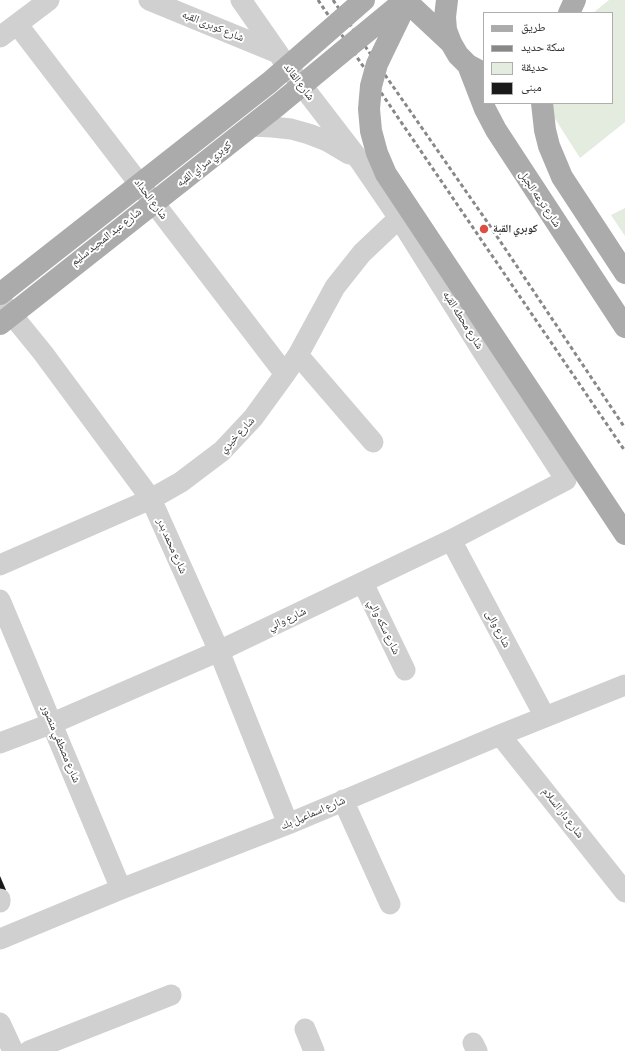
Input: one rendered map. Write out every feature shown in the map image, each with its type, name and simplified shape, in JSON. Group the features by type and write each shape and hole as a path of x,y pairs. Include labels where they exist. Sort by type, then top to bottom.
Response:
{"main road":[{"name":"كوبري سراي القبه","path":"0,294 270,82 364,0"},
{"name":"كوبري سراي القبه","path":"3,315 272,110 406,0"},
{"path":"451,43 406,0 377,64 371,86 369,109 371,131 377,153 386,174 625,534"},
{"path":"447,0 444,17 446,30 451,43 458,55 476,69"},
{"path":"566,0 568,12"},
{"path":"569,12 575,0"},
{"name":"شارع ترعه الجبل","path":"476,69 476,87 483,102"},
{"name":"شارع ترعه الجبل","path":"484,104 496,130 625,327"},
{"path":"542,104 545,130 549,146 562,177 625,273"}],"street":[{"path":"0,37 49,0"},
{"name":"شارع كوبرى القبه","path":"149,0 282,60"},
{"name":"شارع القائد","path":"241,0 282,60 360,161"},
{"name":"شارع الحداد","path":"17,24 285,374"},
{"name":"شارع عبد المجيد سليم","path":"3,315 252,126 262,116 278,93 284,80 282,60"},
{"path":"252,126 291,129 309,134 333,144 360,161"},
{"name":"شارع محطه القبه","path":"360,161 400,218 483,352 566,480"},
{"name":"شارع خيري","path":"0,565 151,499 180,482 222,451 253,418 285,374 298,355 335,287 362,253 400,218"},
{"name":"شارع محمد بدر","path":"3,315 42,353 151,499 219,651 288,824"},
{"path":"298,355 373,442"},
{"name":"شارع والي","path":"0,743 53,723 219,651 451,540 566,480"},
{"name":"شارع والى","path":"451,540 545,717"},
{"name":"شارع سكه والي","path":"363,583 405,670"},
{"name":"شارع مصطفي منصور","path":"0,600 53,723 121,889"},
{"name":"شارع اسماعيل بك","path":"0,939 121,889 288,824 500,735 625,685"},
{"name":"شارع دار السلام","path":"500,735 625,892"},
{"path":"343,800 390,904"},
{"path":"29,1051 171,995"},
{"path":"0,1023 13,1051"},
{"path":"305,1029 314,1051"}],"green space":[{"path":"609,0 625,0 625,122 580,158 546,104 613,104 613,12 594,12"},
{"path":"625,208 625,236 611,215"}],"building":[{"path":"0,876 6,890 0,893"}],"railway":[{"path":"318,0 625,451"},
{"path":"333,0 490,226 625,428"}],"place":[{"name":"كوبري القبة","path":"484,229"}]}
